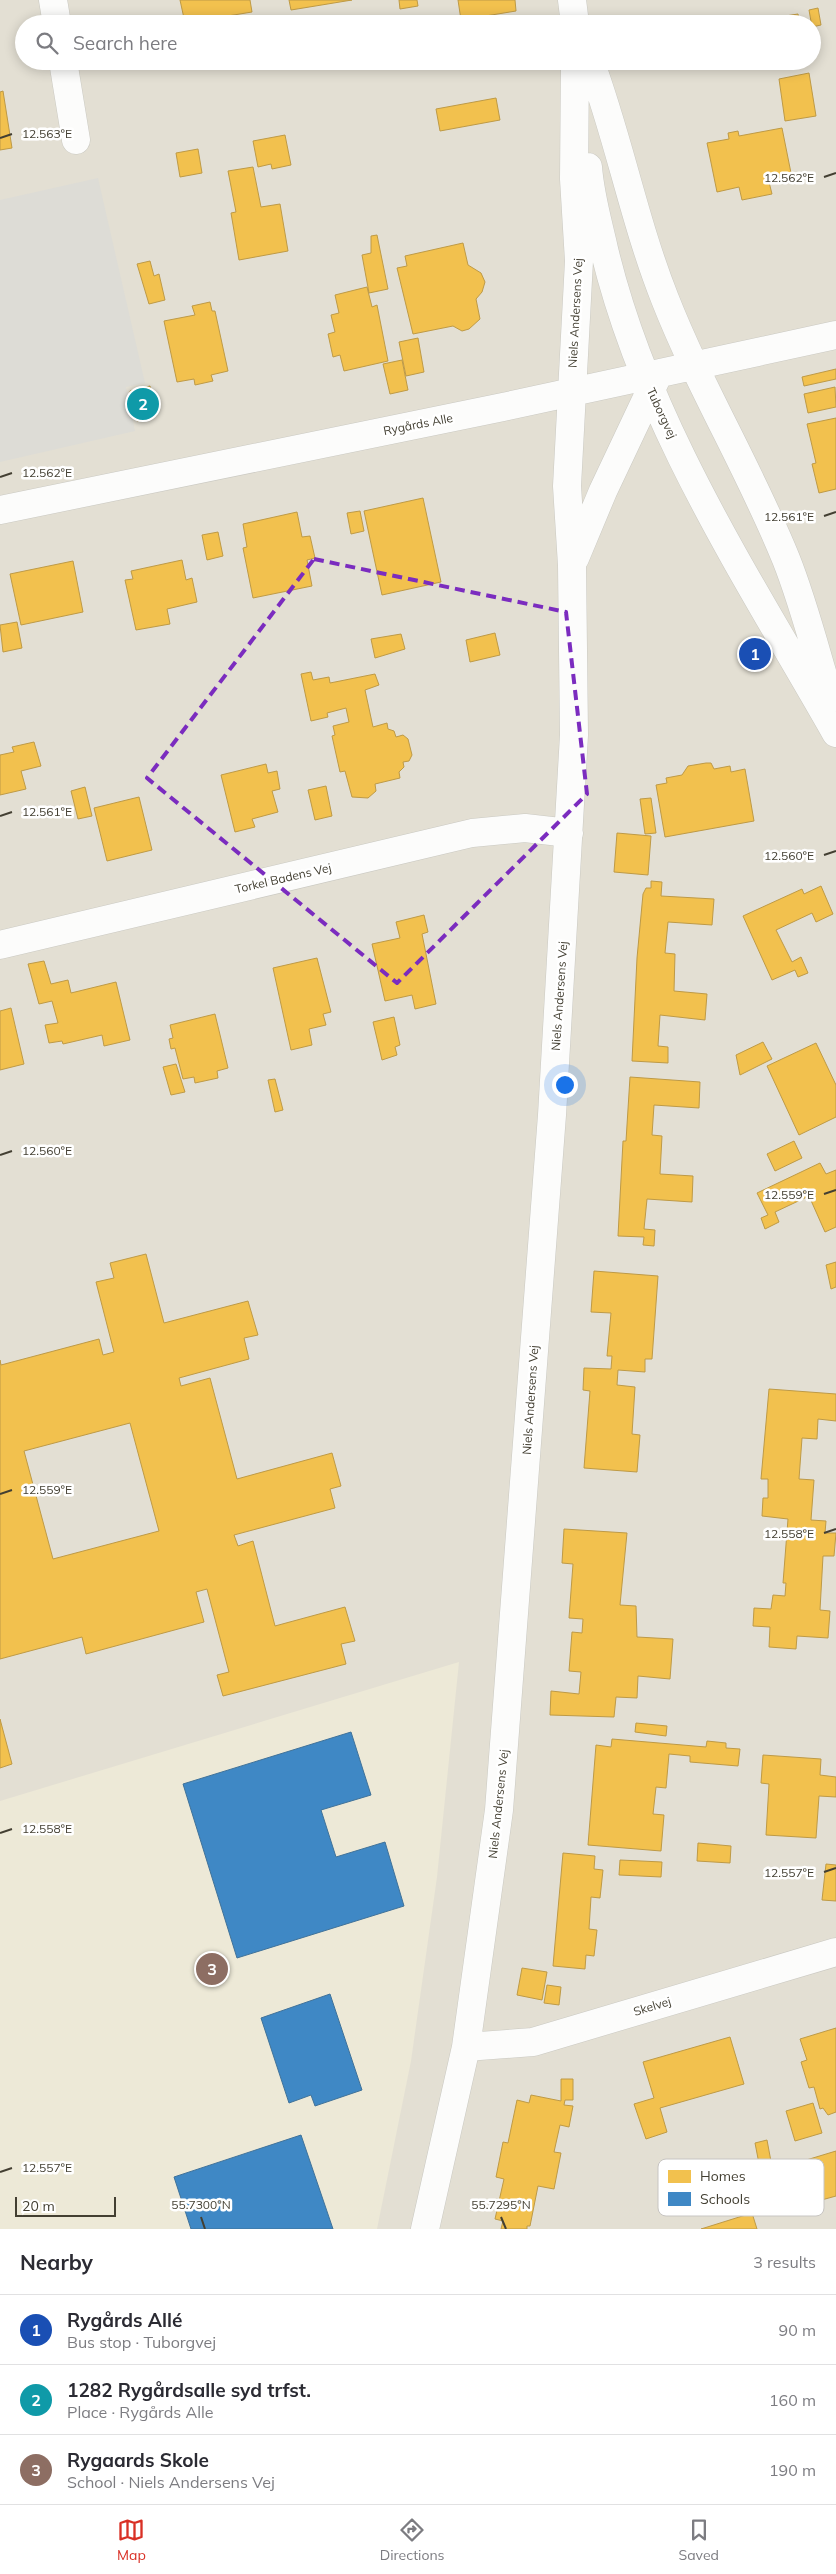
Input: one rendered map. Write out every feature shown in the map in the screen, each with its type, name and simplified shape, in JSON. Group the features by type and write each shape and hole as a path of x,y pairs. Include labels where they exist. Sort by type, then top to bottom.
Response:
{"street":[{"path":"53,0 56,15"},
{"path":"64,70 76,140"},
{"name":"Niels Andersens Vej","path":"425,2229 466,2046 499,1810 552,1115 574,735 572,565 567,486 579,261 574,179 575,70"},
{"name":"Tuborgvej","path":"580,70 589,179 616,297 701,496 743,577 836,734"},
{"path":"593,70 608,108 640,227 669,307 694,366 786,560 836,718"},
{"name":"Niels Andersens Vej","path":"572,565 652,380 667,351 670,329 669,307"},
{"name":"Rygårds Alle","path":"0,510 571,393 652,380 694,366 836,335"},
{"name":"Torkel Badens Vej","path":"0,945 472,832 525,828 569,833"},
{"name":"Skelvej","path":"466,2046 533,2042 836,1952"}],"highlighted area":[{"path":"314,559 566,612 587,794 397,983 147,778"}],"shaded area":[{"path":"0,0 836,0 836,2229 0,2229"},
{"path":"98,178 145,383 126,387 135,431 0,462 0,200"},
{"path":"459,1662 437,1877 411,2061 377,2229 0,2229 0,1801"}],"building: Homes":[{"path":"180,0 250,0 252,12 234,15 183,15"},
{"path":"289,0 352,0 291,10"},
{"path":"399,0 417,0 418,6 400,9"},
{"path":"458,0 515,0 516,11 492,15 460,15"},
{"path":"818,8 819,15 810,15 809,10"},
{"path":"809,73 816,116 785,121 779,79"},
{"path":"3,91 12,148 0,150 0,92"},
{"path":"496,98 500,120 440,131 436,109"},
{"path":"782,128 792,178 769,182 772,194 742,200 739,187 717,192 707,143 729,139 728,133 738,131 739,136"},
{"path":"285,135 291,165 272,169 271,164 258,167 253,141"},
{"path":"198,149 202,173 180,177 176,153"},
{"path":"253,167 261,207 280,204 288,251 239,260 231,213 236,212 228,171"},
{"path":"377,235 388,289 369,293 362,255 371,253 371,236"},
{"path":"463,243 468,265 481,273 485,282 482,292 476,299 480,319 469,329 462,331 453,326 413,334 397,268 407,266 405,256"},
{"path":"150,261 154,276 159,274 165,300 149,304 137,264"},
{"path":"367,287 372,307 377,305 388,361 344,371 340,355 333,357 328,334 335,332 331,315 339,313 335,295"},
{"path":"210,302 212,311 215,311 228,371 211,375 213,381 195,385 194,379 177,382 164,321 195,315 192,306"},
{"path":"418,338 424,372 406,376 399,342"},
{"path":"402,360 408,390 390,394 383,364"},
{"path":"836,369 836,379 804,386 802,377"},
{"path":"150,386 156,416 137,421 130,391"},
{"path":"835,387 836,407 808,413 804,394"},
{"path":"836,418 836,489 819,493 812,464 816,463 807,424"},
{"path":"423,498 441,582 382,595 364,511"},
{"path":"360,511 364,531 351,534 347,513"},
{"path":"297,512 302,537 310,536 315,558 307,560 312,586 253,598 243,548 247,547 243,524"},
{"path":"218,532 223,556 207,560 202,535"},
{"path":"182,560 186,580 192,578 197,602 167,609 170,624 136,630 125,580 133,579 131,571"},
{"path":"73,561 83,612 21,625 10,574"},
{"path":"17,622 22,648 3,652 0,625"},
{"path":"495,633 500,655 470,662 466,640"},
{"path":"401,634 405,649 375,658 371,639"},
{"path":"311,672 313,680 329,677 330,683 375,674 379,685 365,690 373,727 387,723 388,729 394,731 396,737 403,735 408,739 412,755 409,761 403,762 404,767 399,772 400,778 375,784 376,791 368,798 352,797 345,771 340,772 332,736 335,735 333,726 349,722 346,708 327,713 328,717 311,721 301,674"},
{"path":"34,742 41,766 21,771 26,789 0,795 0,755 14,752 12,747"},
{"path":"711,763 714,769 730,766 731,772 745,769 754,821 665,837 656,785 667,783 666,778 682,775 688,766"},
{"path":"266,764 268,773 277,771 280,789 272,791 278,812 252,819 255,827 235,832 221,775"},
{"path":"326,786 332,816 315,820 308,790"},
{"path":"85,787 92,816 78,819 71,791"},
{"path":"139,797 152,850 107,861 94,808"},
{"path":"651,798 656,833 645,834 640,799"},
{"path":"617,833 651,836 648,875 614,872"},
{"path":"651,881 662,882 661,896 714,899 712,925 668,922 665,953 675,954 674,991 707,994 705,1020 660,1015 658,1046 668,1047 668,1063 632,1061 637,958 643,894 646,888 651,888"},
{"path":"821,886 833,914 816,922 812,913 776,930 792,962 801,957 808,973 798,977 795,970 772,980 743,916 802,889 804,894"},
{"path":"424,915 428,932 422,934 436,1004 415,1009 412,995 385,1001 372,944 400,938 396,922"},
{"path":"317,958 331,1012 323,1014 326,1025 309,1029 312,1045 291,1050 273,968"},
{"path":"44,961 51,984 68,980 71,993 116,982 130,1040 104,1046 102,1035 63,1044 62,1041 49,1043 45,1025 58,1023 52,1001 39,1004 28,964"},
{"path":"11,1008 24,1064 0,1070 0,1011"},
{"path":"215,1014 228,1068 217,1071 218,1078 195,1083 194,1077 183,1079 175,1048 171,1049 169,1039 173,1038 170,1025"},
{"path":"394,1017 400,1045 395,1047 397,1055 382,1060 373,1022"},
{"path":"763,1042 772,1059 740,1075 736,1055"},
{"path":"816,1043 836,1085 836,1117 799,1135 767,1066"},
{"path":"176,1064 185,1092 171,1095 163,1067"},
{"path":"630,1077 700,1082 699,1108 654,1105 652,1135 662,1136 660,1174 693,1176 692,1202 647,1199 644,1229 655,1230 654,1246 643,1245 644,1237 618,1236 623,1141 626,1141"},
{"path":"275,1079 283,1110 275,1112 268,1080"},
{"path":"794,1141 802,1158 775,1171 767,1154"},
{"path":"820,1163 826,1174 836,1170 836,1227 825,1232 809,1196 775,1212 779,1222 765,1229 761,1218 768,1215 757,1193"},
{"path":"146,1254 164,1323 248,1301 258,1335 244,1338 249,1359 179,1378 181,1386 210,1378 237,1479 332,1453 341,1486 330,1489 335,1508 234,1535 238,1546 253,1541 275,1626 345,1607 355,1641 341,1644 346,1664 223,1696 217,1675 229,1672 207,1589 196,1592 204,1622 86,1654 82,1637 0,1659 0,1360 1,1365 99,1339 103,1355 114,1352 96,1282 114,1278 110,1263","holes":["130,1423 159,1531 53,1559 24,1451"]},
{"path":"836,1262 836,1287 831,1289 826,1265"},
{"path":"594,1271 658,1276 652,1359 645,1359 645,1372 618,1370 617,1385 635,1387 632,1434 640,1435 637,1472 584,1468 590,1391 583,1390 584,1368 611,1369 612,1356 607,1356 611,1313 591,1312"},
{"path":"769,1389 836,1394 836,1421 818,1419 817,1439 802,1438 799,1479 814,1480 811,1520 826,1521 825,1533 836,1533 834,1556 823,1556 820,1610 830,1611 828,1638 797,1636 796,1649 769,1647 770,1627 753,1626 754,1608 771,1609 773,1595 785,1596 786,1583 783,1583 788,1519 762,1516 763,1498 768,1498 768,1479 761,1479"},
{"path":"564,1529 627,1533 620,1605 636,1606 637,1637 673,1639 670,1679 638,1676 637,1698 616,1697 614,1717 550,1715 551,1691 579,1694 581,1672 569,1671 572,1632 582,1633 583,1619 569,1618 573,1564 562,1563"},
{"path":"0,1719 12,1764 0,1768"},
{"path":"636,1723 667,1726 666,1736 635,1732"},
{"path":"612,1739 706,1747 707,1741 726,1743 726,1748 740,1749 738,1766 690,1762 690,1756 669,1754 666,1788 656,1787 653,1814 664,1815 661,1851 588,1845 596,1745 611,1747"},
{"path":"763,1755 821,1759 820,1775 836,1777 836,1797 819,1796 816,1838 766,1835 769,1784 761,1783"},
{"path":"698,1843 731,1846 730,1863 697,1861"},
{"path":"563,1853 595,1856 594,1869 603,1870 600,1898 591,1897 589,1929 597,1930 594,1956 586,1955 585,1969 553,1966"},
{"path":"620,1860 662,1862 661,1877 619,1875"},
{"path":"826,1864 836,1865 836,1901 822,1900"},
{"path":"522,1968 547,1972 542,2000 517,1995"},
{"path":"547,1985 561,1987 559,2005 544,2003"},
{"path":"836,2028 836,2112 828,2115 823,2108 820,2109 814,2087 809,2088 801,2062 807,2060 800,2039"},
{"path":"730,2037 744,2084 660,2108 667,2132 646,2139 634,2104 654,2098 643,2062"},
{"path":"561,2079 573,2079 573,2100 565,2100 564,2105 573,2106 569,2127 560,2125 554,2152 561,2153 554,2189 538,2186 530,2226 527,2226 527,2229 501,2229 503,2221 495,2219 504,2179 496,2177 503,2142 508,2143 517,2100 529,2103 531,2095 561,2101"},
{"path":"813,2103 822,2133 795,2141 786,2111"},
{"path":"767,2140 771,2159 758,2159 755,2143"},
{"path":"836,2151 836,2196 824,2199 824,2159 810,2159"},
{"path":"742,2216 753,2216 757,2229 701,2229"}],"building: Schools":[{"path":"351,1732 371,1795 321,1810 336,1857 385,1842 404,1906 237,1958 183,1784"},
{"path":"330,1994 362,2090 315,2106 311,2095 289,2103 261,2018"},
{"path":"301,2135 333,2229 191,2229 174,2177"}],"place":[{"name":"1282 Rygårdsalle syd trfst.","path":"143,404"},
{"name":"Rygårds Allé","path":"755,654"},
{"name":"Rygaards Skole","path":"212,1969"}]}
